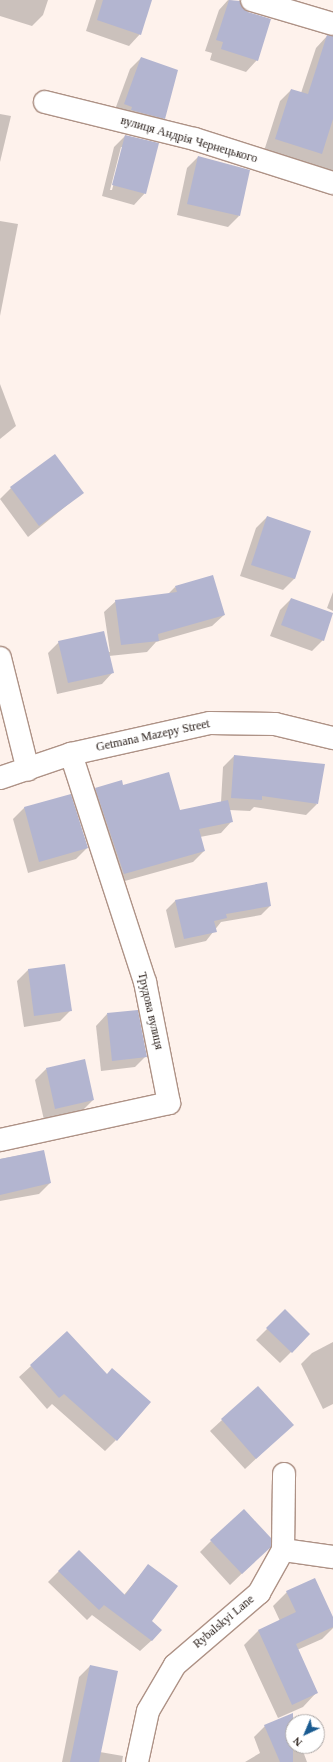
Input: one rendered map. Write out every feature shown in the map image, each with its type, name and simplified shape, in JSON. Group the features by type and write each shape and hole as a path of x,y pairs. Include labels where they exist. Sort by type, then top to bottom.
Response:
{"street":[{"path":"252,0 333,24"},
{"name":"вулиця Андрія Чернецького","path":"45,102 195,139 333,182"},
{"path":"0,658 28,770"},
{"name":"Getmana Mazepy Street","path":"0,778 28,770 71,754 210,723 275,724 333,738"},
{"name":"Трудова вулиця","path":"0,1140 169,1103 145,982 71,754"},
{"name":"Rybalskyi Lane","path":"137,1762 148,1711 175,1665 259,1593 283,1550 284,1474"},
{"path":"283,1550 333,1557"}],"building":[{"path":"103,0 152,0 141,35 97,20"},
{"path":"229,0 240,1 248,12 271,19 258,61 221,49 223,42 216,40"},
{"path":"327,35 333,36 333,119 322,154 275,139 291,89 308,94"},
{"path":"141,57 178,70 165,119 131,110 132,107 124,104"},
{"path":"125,135 159,143 146,194 112,185"},
{"path":"198,156 250,170 240,216 187,204"},
{"path":"55,454 84,493 39,526 10,487"},
{"path":"267,516 311,531 295,579 251,565"},
{"path":"213,575 225,615 158,634 159,641 121,645 115,600 177,592 175,586"},
{"path":"291,598 333,613 324,641 281,625"},
{"path":"104,631 114,673 68,683 58,641"},
{"path":"234,755 325,764 318,804 262,796 262,800 231,798"},
{"path":"169,772 180,810 228,800 233,822 199,829 205,851 124,874 95,788 122,780 123,785"},
{"path":"71,794 88,848 39,862 24,807"},
{"path":"267,882 271,906 226,914 227,918 214,921 217,932 184,939 175,900"},
{"path":"65,964 72,1011 34,1016 28,969"},
{"path":"138,1010 147,1057 112,1061 107,1013"},
{"path":"85,1059 94,1100 55,1109 46,1068"},
{"path":"44,1150 51,1183 0,1195 0,1159"},
{"path":"285,1309 310,1334 292,1353 266,1328"},
{"path":"67,1331 107,1374 112,1368 151,1402 117,1441 64,1394 59,1398 30,1365"},
{"path":"258,1386 294,1425 256,1459 221,1419"},
{"path":"244,1509 271,1538 271,1547 242,1574 210,1540"},
{"path":"79,1550 125,1595 148,1564 178,1586 152,1621 162,1630 152,1641 104,1605 99,1610 58,1571"},
{"path":"315,1578 333,1617 333,1627 296,1644 318,1693 292,1705 258,1630 296,1612 286,1591"},
{"path":"90,1665 118,1671 99,1762 70,1762"},
{"path":"285,1716 285,1754 293,1754 293,1762 280,1762 264,1725"}]}
